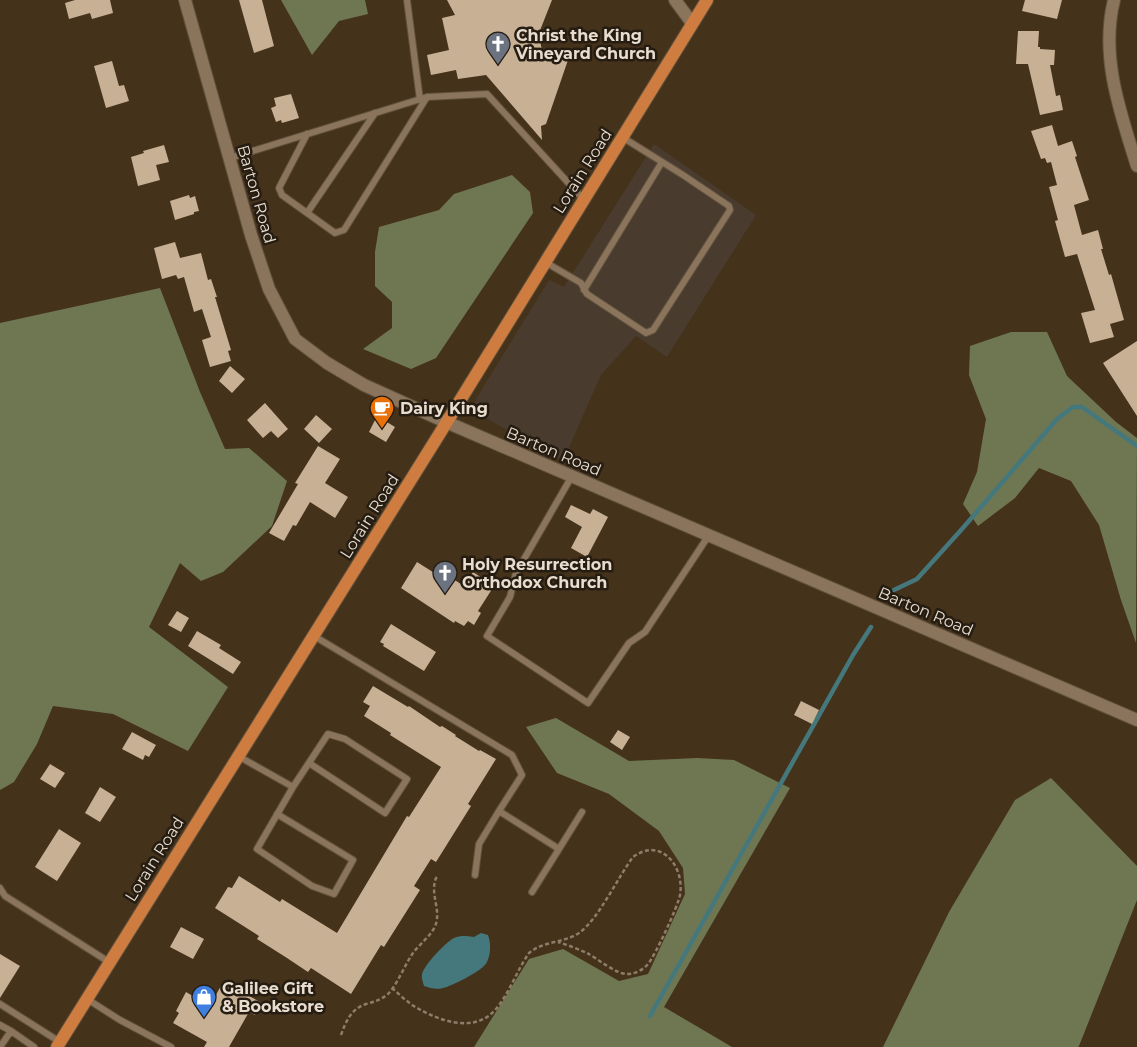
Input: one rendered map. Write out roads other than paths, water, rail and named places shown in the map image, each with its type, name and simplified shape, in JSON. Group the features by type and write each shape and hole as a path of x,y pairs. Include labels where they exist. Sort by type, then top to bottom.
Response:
{"main road":[{"name":"Lorain Road","path":"58,1044 314,636 707,0"}],"street":[{"name":"Barton Road","path":"185,0 269,289 295,339 327,363 364,385 1137,720"},
{"path":"675,0 692,23"},
{"path":"1114,0 1110,16 1108,43 1117,101 1137,166"}],"lane":[{"path":"307,134 278,188 282,194 335,233 344,230 423,98 407,0"},
{"path":"230,158 423,98 487,94 584,200"},
{"path":"307,212 375,113"},
{"path":"545,262 581,283 587,294 646,334 653,330 730,210 729,206 622,137"},
{"path":"584,290 662,162"},
{"path":"572,476 516,573 510,597 488,636 588,703 629,643 645,632 663,602 709,536"},
{"path":"314,636 512,755 522,775 479,844 475,875"},
{"path":"277,814 353,860 334,894 312,886 257,849 277,814 293,787 328,734 345,739 407,779 385,813 309,763"},
{"path":"238,756 293,787"},
{"path":"499,811 559,848"},
{"path":"532,892 582,812"},
{"path":"0,888 6,896 108,962"},
{"path":"87,999 120,1020 171,1047"},
{"path":"0,1004 58,1044"},
{"path":"0,1025 34,1047"},
{"path":"0,1047 11,1031"}],"water":[{"path":"481,933 488,935 490,941 489,956 485,965 447,987 435,989 424,986 422,974 424,970 446,944 457,937 474,937"}],"waterway":[{"path":"894,590 917,579 1057,419 1073,407 1082,407 1137,446"},
{"path":"650,1016 853,655 871,627"}],"place":[{"name":"Christ the King Vineyard Church","path":"498,65"},
{"name":"Dairy King","path":"382,429"},
{"name":"Holy Resurrection Orthodox Church","path":"445,594"},
{"name":"Galilee Gift & Bookstore","path":"204,1018"}]}
